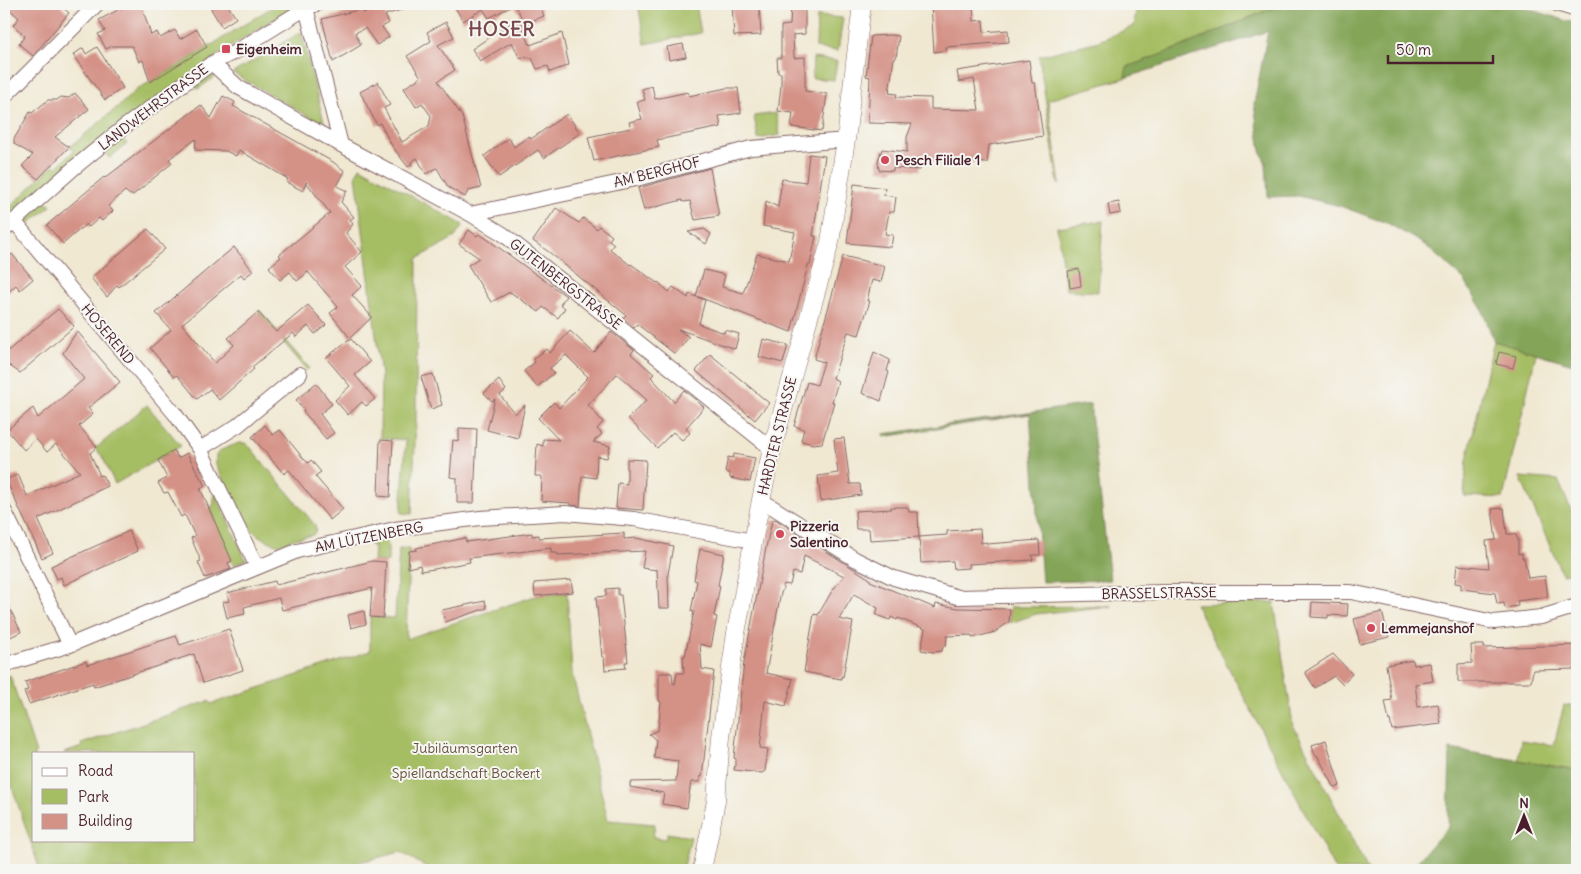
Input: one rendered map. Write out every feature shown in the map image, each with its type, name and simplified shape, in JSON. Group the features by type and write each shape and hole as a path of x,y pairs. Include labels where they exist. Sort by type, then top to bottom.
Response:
{"main road":[{"name":"HARDTER STRASSE","path":"702,870 716,801 729,677 752,541 772,449 830,242 846,140 862,4"}],"street":[{"path":"4,97 97,4"},
{"path":"1556,4 1577,10"},
{"path":"309,5 341,146"},
{"name":"LANDWEHRSTRASSE","path":"9,225 124,127 212,63 235,52 309,5"},
{"name":"GUTENBERGSTRASSE","path":"212,63 238,87 341,146 470,214 503,234 772,449"},
{"name":"AM BERGHOF","path":"470,214 640,178 751,148 846,140"},
{"name":"HOSEREND","path":"9,225 175,414 200,449 257,567"},
{"path":"200,449 237,426 300,374"},
{"name":"BRASSELSTRASSE","path":"761,500 856,559 894,578 958,597 1166,592 1351,592 1494,622 1541,617 1577,606"},
{"path":"4,510 70,645"},
{"name":"AM LÜTZENBERG","path":"4,665 70,645 297,551 395,529 480,518 565,513 634,520 752,541"}],"green space":[{"path":"277,4 281,8 288,4 298,4 222,52 4,223 4,213 53,165 56,167 74,151 70,147 136,90"},
{"path":"638,4 696,4 701,33 645,44"},
{"path":"1137,4 1276,4 1275,7 1176,49 1127,67 1125,78 1048,100 1060,184 1058,184 1039,56 1099,41 1134,26"},
{"path":"1276,4 1513,4 1577,24 1577,350 1573,364 1494,341 1482,309 1464,280 1425,245 1389,224 1340,206 1299,196 1268,197 1266,164 1261,151 1254,104 1268,31 1125,78 1127,67 1176,49 1275,7"},
{"path":"817,16 843,18 838,51 816,48"},
{"path":"301,32 325,126 233,73"},
{"path":"813,58 837,61 834,80 812,78"},
{"path":"209,72 217,75 198,89 193,81"},
{"path":"776,113 780,135 758,139 754,116"},
{"path":"121,136 127,144 109,158 103,150"},
{"path":"360,167 463,225 455,237 417,259 416,421 412,514 401,513 406,440 380,438 381,376 356,175"},
{"path":"45,200 51,206 24,227 21,220"},
{"path":"1103,221 1098,292 1066,290 1057,227"},
{"path":"260,311 309,368 307,370 258,312"},
{"path":"1494,341 1536,353 1503,498 1464,496 1467,460"},
{"path":"1090,404 1110,580 1042,582 1030,414 883,437 884,434"},
{"path":"147,405 181,446 115,484 102,456 95,449"},
{"path":"239,443 245,443 250,447 315,525 316,530 313,535 294,539 279,545 258,535 247,524 216,465 216,455 221,450"},
{"path":"1520,477 1558,480 1577,524 1577,572 1562,574"},
{"path":"214,490 246,560 233,565 210,510 214,503"},
{"path":"381,541 387,542 388,545 388,562 373,561 374,547 369,544"},
{"name":"Jubiläumsgarten","path":"399,549 409,549 406,639 535,596 567,593 572,673 608,820 655,824 653,837 666,839 667,833 691,837 683,870 432,870 400,852 328,870 40,870 7,772 4,772 4,677 10,675 36,752 32,752 32,842 195,842 195,752 67,752 82,747 81,744 209,701 211,704 370,651 370,617 395,618"},
{"path":"1274,602 1293,725 1368,870 1335,870 1195,604"},
{"path":"1111,606 1036,614 1010,623 1010,607"},
{"path":"1564,705 1577,707 1577,770 1518,760 1521,740 1554,745"},
{"path":"1450,749 1577,770 1577,870 1410,870 1448,827"}],"building":[{"path":"4,4 59,4 69,13 33,56 19,44 25,36 13,25 19,18"},
{"path":"129,4 141,4 151,35 157,32 160,38 175,30 180,39 197,29 207,47 150,82 143,60 139,62 132,46 112,46 106,49 98,34 105,31 99,20"},
{"path":"210,4 227,4 236,18 222,27"},
{"path":"381,4 411,4 411,7 385,15 389,23 382,27 389,37 377,45 365,28 355,33 361,45 333,62 322,19 362,9 363,13"},
{"path":"453,4 539,4 544,16 522,25 530,45 562,33 569,65 550,72 548,66 537,69 532,58 519,57 512,42 480,61 472,49 521,16 514,5 489,18 483,9 463,21"},
{"path":"732,4 759,4 761,35 734,36"},
{"path":"791,4 805,4 805,34 793,35 794,58 805,57 805,91 827,94 822,131 791,127 793,113 778,111 781,73 778,73 777,58 781,58 781,26 790,25"},
{"path":"931,4 973,4 974,21 983,20 984,32 1008,30 1009,42 946,47 947,50 934,52"},
{"path":"446,22 454,37 438,45 455,70 438,81 462,116 481,188 468,191 465,197 448,187 437,168 426,174 417,158 408,167 392,146 380,123 377,125 360,92 378,82 390,105 384,108 402,142 429,126 431,116 422,103 416,107 404,88 421,77 407,56 431,41 427,32"},
{"path":"871,36 899,36 889,93 897,94 896,97 931,98 931,109 979,110 974,79 959,82 957,71 1029,60 1032,83 1035,83 1043,136 989,145 987,163 921,159 920,170 893,168 893,171 879,170 878,161 882,149 907,152 907,137 912,124 868,123 870,77 866,76"},
{"path":"683,44 686,57 669,60 667,47"},
{"path":"97,47 123,88 105,100 73,55 83,48 86,54"},
{"path":"652,86 655,99 688,92 689,96 726,88 738,88 741,113 719,116 721,127 657,140 659,147 594,161 588,137 631,128 629,122 642,119 637,102 645,100 642,89"},
{"path":"75,93 89,109 55,137 69,147 38,179 22,166 33,155 14,144 14,139 30,112 32,113 48,100 57,100 61,97 69,98"},
{"path":"223,96 235,102 233,106 333,162 345,171 337,186 347,191 341,202 354,217 350,220 353,224 346,233 362,252 345,267 362,286 352,295 372,317 350,338 330,313 338,307 308,272 297,281 290,272 280,280 269,267 281,257 279,255 330,213 306,182 303,191 286,182 288,179 239,150 236,156 226,151 195,150 196,139 169,159 172,163 133,195 125,191 108,206 113,211 102,221 99,218 89,227 86,224 63,244 47,225 104,177 201,105 211,118"},
{"path":"567,114 580,133 544,158 538,150 499,177 484,156 509,138 514,147 529,136 531,139"},
{"path":"809,154 825,156 813,236 816,236 810,265 808,265 791,332 696,296 704,270 725,275 722,287 743,293 757,254 789,261 795,232 763,226 766,201 778,207 782,179 806,182"},
{"path":"710,168 719,216 695,220 690,201 683,202 682,200 644,210 638,188"},
{"path":"854,184 885,188 884,195 896,197 894,212 889,212 885,234 893,235 891,247 847,243"},
{"path":"1119,202 1121,213 1110,215 1108,204"},
{"path":"556,208 579,223 583,218 597,229 599,226 612,236 609,240 614,244 610,249 630,265 658,282 669,292 673,287 688,298 689,294 705,300 699,324 724,333 725,330 739,334 735,349 678,329 689,337 675,354 637,324 634,328 623,318 626,315 533,241"},
{"path":"148,229 165,249 119,287 117,285 107,297 91,278"},
{"path":"704,229 711,234 706,244 688,232"},
{"path":"469,230 477,236 479,234 487,239 566,296 560,305 565,308 558,318 543,307 539,312 510,292 491,302 468,265 479,258 459,244"},
{"path":"234,247 253,271 244,278 241,274 182,324 215,363 234,345 228,338 258,312 276,332 308,305 326,325 315,334 308,326 296,337 293,333 252,367 254,369 219,400 210,389 197,399 177,375 174,377 150,348 171,330 156,313"},
{"path":"12,254 33,279 20,290 16,285 4,296 4,261"},
{"path":"843,256 885,266 881,282 872,280 867,301 870,301 859,335 848,332 833,378 838,381 822,443 813,444 801,441 804,429 794,426 807,382 817,385 824,362 814,359"},
{"path":"1079,269 1081,286 1070,288 1068,271"},
{"path":"58,309 74,326 70,330 20,373 4,362 4,354"},
{"path":"77,331 120,382 88,408 93,414 79,426 97,447 90,453 100,476 102,475 108,486 38,519 53,553 42,558 6,480 18,474 27,496 80,472 56,444 47,452 36,439 24,450 7,430 33,408 38,418 84,379 63,353"},
{"path":"570,331 594,353 611,332 634,350 631,354 654,374 651,377 674,402 684,390 704,407 686,428 690,433 682,440 673,432 657,448 628,418 647,400 617,374 588,405 603,422 597,429 602,434 593,442 610,446 607,458 597,456 596,478 582,476 580,506 570,505 570,503 541,501 542,477 535,476 537,444 543,446 543,439 559,440 538,418 554,402 559,408 588,377 566,355 550,368 554,373 537,387 524,371 535,362 533,359 547,349 550,353"},
{"path":"351,339 370,362 355,375 375,399 366,406 362,402 348,415 335,400 350,386 326,358"},
{"path":"763,339 788,345 783,363 759,357"},
{"path":"874,352 890,360 887,371 889,372 881,401 862,393"},
{"path":"1499,352 1516,356 1513,368 1496,364"},
{"path":"710,354 769,403 755,420 696,371"},
{"path":"433,374 442,405 431,409 421,377"},
{"path":"499,380 506,390 500,395 515,414 525,405 518,438 487,430 495,399 492,401 484,393"},
{"path":"316,383 332,404 320,414 334,433 326,439 296,400"},
{"path":"265,425 273,435 280,430 303,458 308,463 311,460 321,472 315,476 343,509 330,520 289,470 284,474 252,437"},
{"path":"459,428 477,429 474,503 457,503 457,478 450,477 453,440 459,441"},
{"path":"844,438 850,484 860,484 861,495 821,501 818,476 838,473 834,439"},
{"path":"380,440 393,441 390,497 378,496"},
{"path":"174,450 178,458 187,453 205,486 200,488 232,561 228,563 231,569 205,578 198,562 201,561 191,538 195,536 186,517 184,515 181,517 168,492 164,493 158,483 167,478 158,460"},
{"path":"734,454 755,458 750,482 730,478 730,473 725,472 728,457 733,458"},
{"path":"627,459 646,460 643,510 616,508 618,483 627,484"},
{"path":"891,507 908,507 909,512 918,512 919,537 870,540 869,529 856,529 855,511 891,509"},
{"path":"1504,508 1507,534 1515,534 1518,539 1518,554 1522,553 1528,578 1545,576 1548,597 1517,601 1518,606 1505,608 1504,603 1497,604 1495,593 1461,589 1461,584 1455,583 1457,565 1489,568 1486,541 1496,540 1492,509"},
{"path":"775,519 870,579 870,581 935,608 936,604 958,608 1010,609 1009,622 995,632 972,638 972,635 947,636 946,646 943,646 942,651 921,650 925,629 898,618 897,620 891,617 890,620 876,615 878,608 854,594 839,619 853,622 843,677 841,676 841,679 804,672 814,614 818,615 832,591 844,576 804,556 800,574 793,572 790,585 784,584 766,673 793,679 786,706 765,701 760,748 768,749 765,771 762,773 734,770 744,662 767,543 772,521"},
{"path":"980,529 981,543 1039,540 1040,555 1032,555 1033,560 969,564 969,568 954,569 953,561 921,563 919,537 947,535 947,531"},
{"path":"129,531 138,551 64,585 61,577 57,579 51,566"},
{"path":"532,533 532,536 539,535 539,538 624,533 624,539 636,538 673,546 668,574 669,608 659,608 657,570 642,568 645,551 558,555 557,553 551,553 551,548 469,558 470,562 421,571 420,565 408,568 409,551 417,550 416,548 465,538 466,542"},
{"path":"700,549 724,554 714,616 717,617 711,647 700,644 702,669 714,671 702,777 700,777 700,782 691,782 687,808 662,804 664,793 630,787 630,782 676,781 678,761 654,758 656,740 649,734 658,730 661,702 659,701 659,673 672,673 673,683 675,684 677,673 684,673 683,656 685,656 694,612 691,611 697,581 694,580"},
{"path":"372,561 386,562 383,618 370,617 372,588 282,610 279,598 244,607 245,614 227,618 223,602 229,601 227,593 275,581 276,585"},
{"path":"571,580 573,592 535,596 534,583"},
{"path":"618,588 618,595 621,595 628,662 625,662 626,668 605,670 596,597 606,596 606,589"},
{"path":"4,596 21,632 4,640"},
{"path":"485,601 487,608 445,622 442,610"},
{"path":"1312,602 1348,604 1347,616 1328,615 1328,618 1311,617"},
{"path":"364,611 366,624 351,628 348,615"},
{"name":"Lemmejanshof","path":"1382,612 1389,637 1360,644 1354,619"},
{"path":"229,629 243,670 203,683 194,654 94,687 93,683 29,704 24,691 28,690 25,682 86,661 87,665 176,636 180,645"},
{"path":"1471,645 1484,645 1484,648 1577,645 1577,669 1533,670 1531,682 1460,682 1458,681 1458,664 1472,663"},
{"path":"1333,654 1352,674 1342,684 1334,676 1315,688 1305,672"},
{"path":"1413,660 1414,665 1430,663 1433,681 1415,684 1418,707 1438,704 1441,724 1392,730 1385,701 1392,700 1386,665"},
{"path":"1326,740 1340,786 1335,788 1317,755 1315,755 1312,745"}],"place":[{"name":"Eigenheim","path":"226,49"},
{"name":"Pesch Filiale 1","path":"885,160"},
{"name":"Pizzeria Salentino","path":"780,534"},
{"name":"Lemmejanshof","path":"1371,628"}],"district":[{"name":"HOSER","path":"502,29"}],"park label":[{"name":"Spiellandschaft Bockert","path":"466,773"}]}
